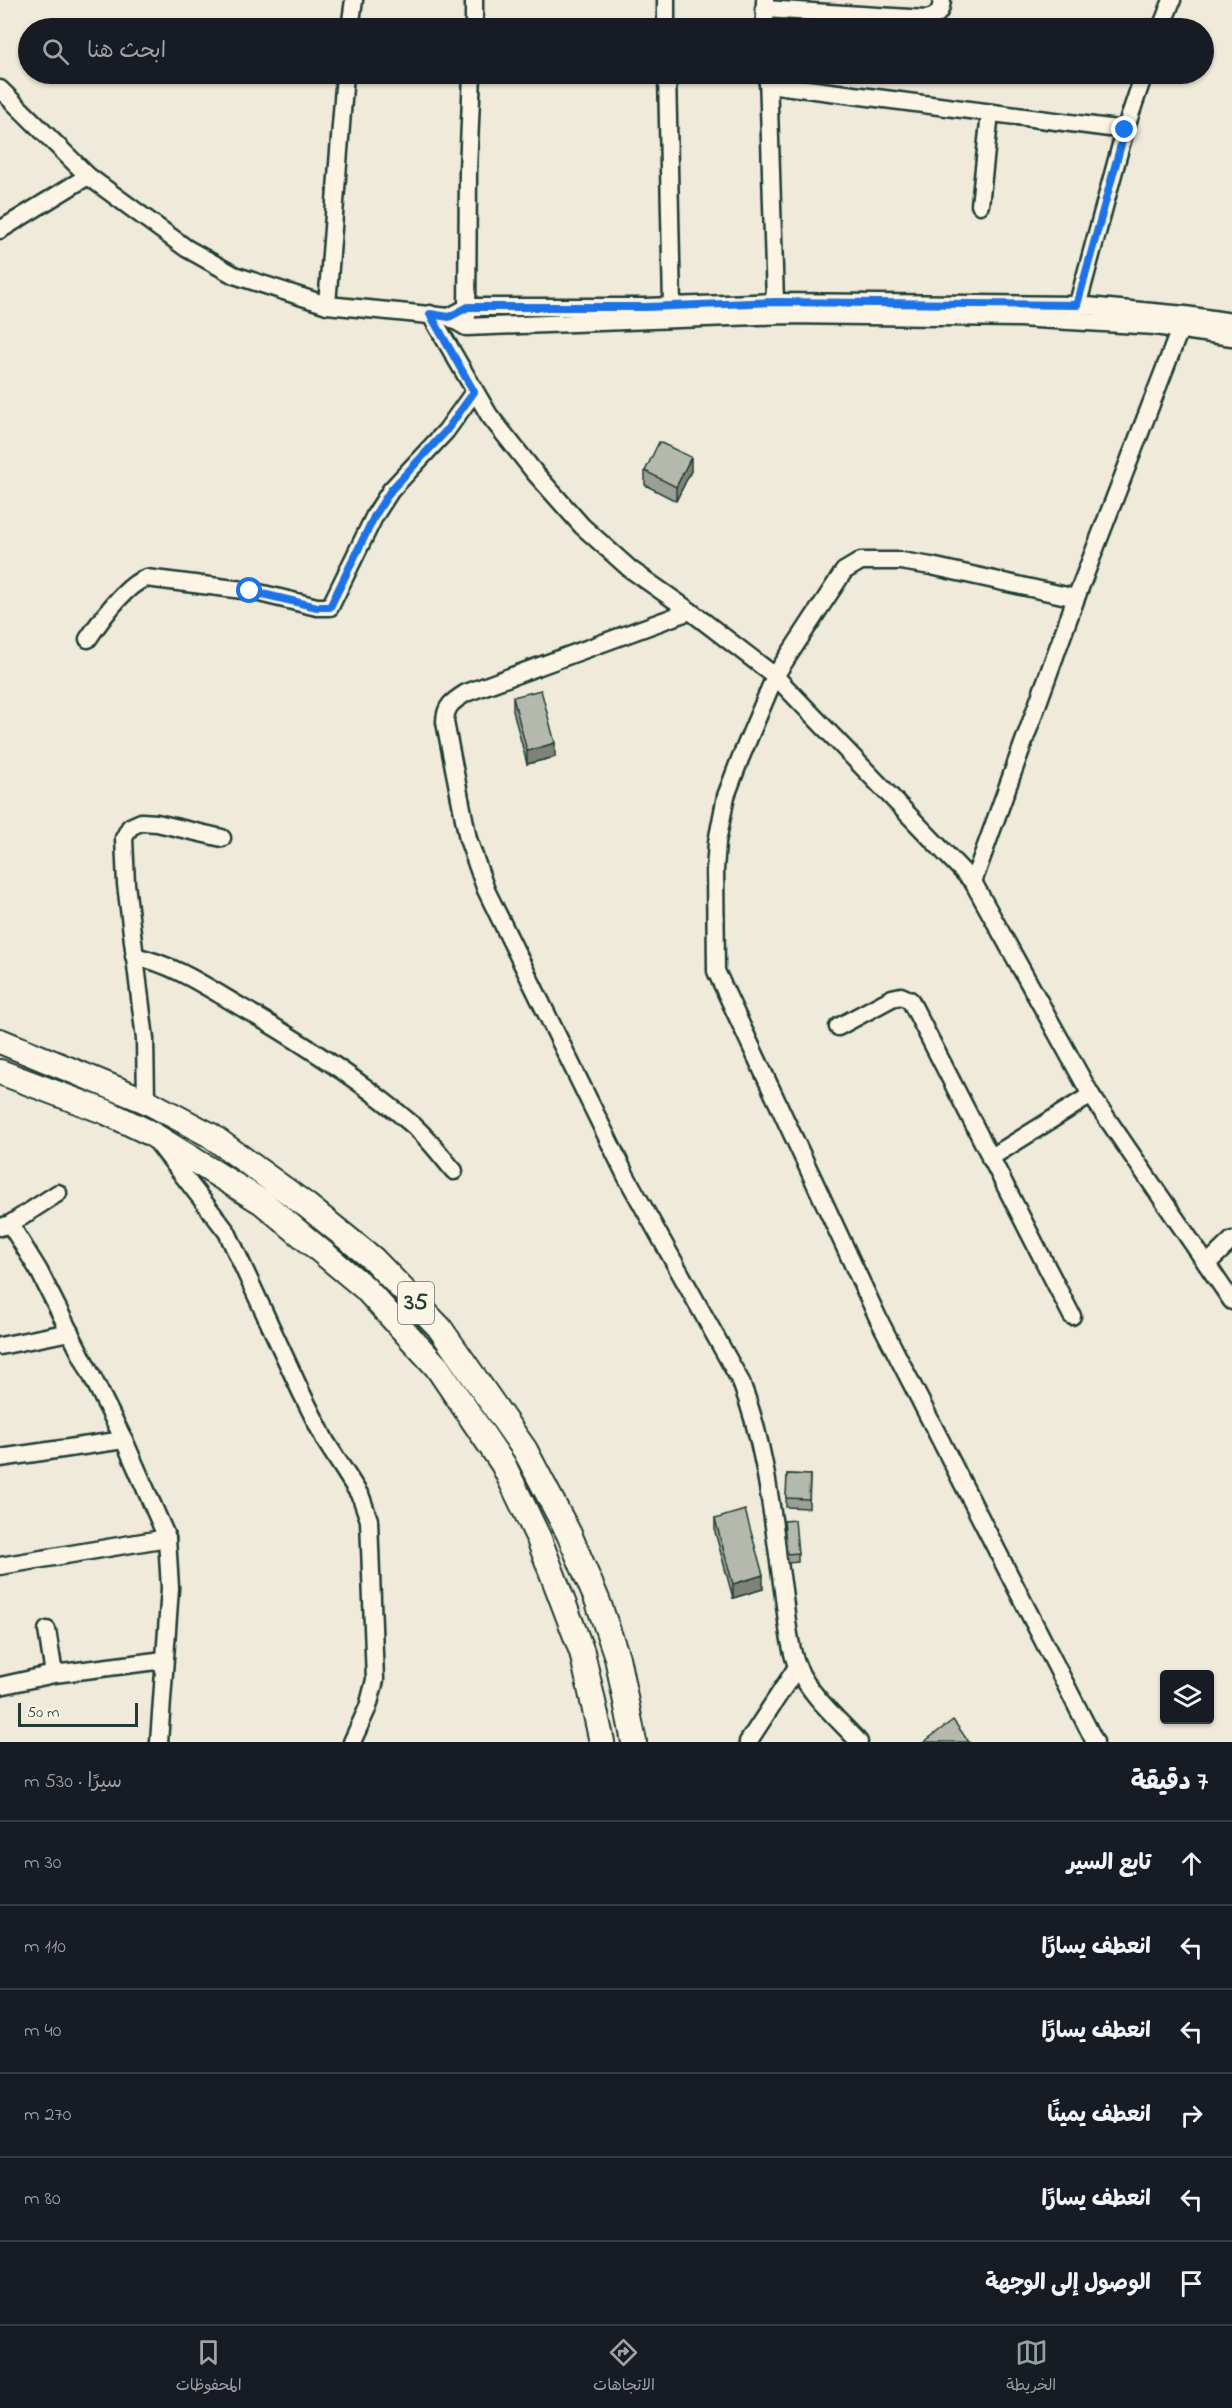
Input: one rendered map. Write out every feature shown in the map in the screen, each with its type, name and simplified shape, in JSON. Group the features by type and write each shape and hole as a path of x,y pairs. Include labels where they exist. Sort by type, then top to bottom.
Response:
{"highway":[{"name":"35","path":"0,1041 146,1101 210,1135 306,1205 373,1259 439,1327 525,1449 569,1534 598,1602 617,1658 634,1742"},
{"name":"35","path":"0,1072 106,1112 150,1133 262,1202 365,1288 437,1367 503,1464 539,1539 582,1652 602,1742"}],"street":[{"path":"351,18 354,0"},
{"path":"474,0 474,18"},
{"path":"666,0 666,18"},
{"path":"934,18 942,9 942,0"},
{"path":"1165,18 1172,0"},
{"path":"764,4 915,18"},
{"path":"327,304 344,84"},
{"path":"466,327 472,84"},
{"path":"668,84 672,306"},
{"path":"768,84 775,302"},
{"path":"801,84 990,113 1125,130"},
{"path":"1075,313 1125,130 1141,84"},
{"path":"0,89 88,176 186,248 234,275 327,304 449,317 466,327 787,315 1075,313"},
{"path":"980,206 990,113"},
{"path":"0,230 88,176"},
{"path":"449,317 468,307 672,306 775,302 1075,313 1183,322 1232,322"},
{"path":"430,314 474,392 522,458 582,526 630,569 776,676 973,882 1091,1095 1232,1301"},
{"path":"1183,322 1232,337"},
{"path":"973,882 1076,598 1183,322"},
{"path":"88,639 102,619 132,586 146,578 250,591 317,607 330,607 375,515 391,490 446,431 474,392"},
{"path":"1076,598 901,561 861,561 844,572 776,676 726,796 717,842 716,971 878,1318 1095,1742"},
{"path":"690,611 466,693 447,707 445,722 468,839 486,890 626,1176 741,1382 764,1458 797,1667 808,1686 859,1742"},
{"path":"146,1101 146,1039 134,956 123,850 124,838 130,827 141,822 157,823 222,838"},
{"path":"134,956 160,962 185,974 272,1025 347,1073 416,1128 454,1171"},
{"path":"838,1027 892,998 901,996 910,1000 1072,1316"},
{"path":"990,1158 1091,1095"},
{"path":"150,1133 227,1232 301,1392 326,1442 361,1497 369,1520 375,1680 368,1707 352,1742"},
{"path":"58,1193 5,1226 39,1271 124,1440 167,1538 170,1588 159,1742"},
{"path":"1207,1264 1232,1240"},
{"path":"0,1346 70,1332"},
{"path":"0,1458 124,1440"},
{"path":"0,1566 167,1538"},
{"path":"47,1630 54,1674"},
{"path":"0,1686 54,1674 164,1660"},
{"path":"748,1742 797,1667"}],"building":[{"path":"659,442 691,457 676,487 645,471"},
{"path":"541,690 555,743 527,751 513,697"},
{"path":"787,1474 810,1475 809,1499 786,1498"},
{"path":"745,1510 763,1575 733,1584 715,1519"},
{"path":"795,1520 798,1553 787,1554 784,1521"},
{"path":"953,1720 969,1742 924,1742"}],"route":[{"path":"250,591 324,609 330,607 375,515 391,490 446,431 474,392 430,314 449,317 468,307 646,307 775,302 1077,305 1125,130"}]}
